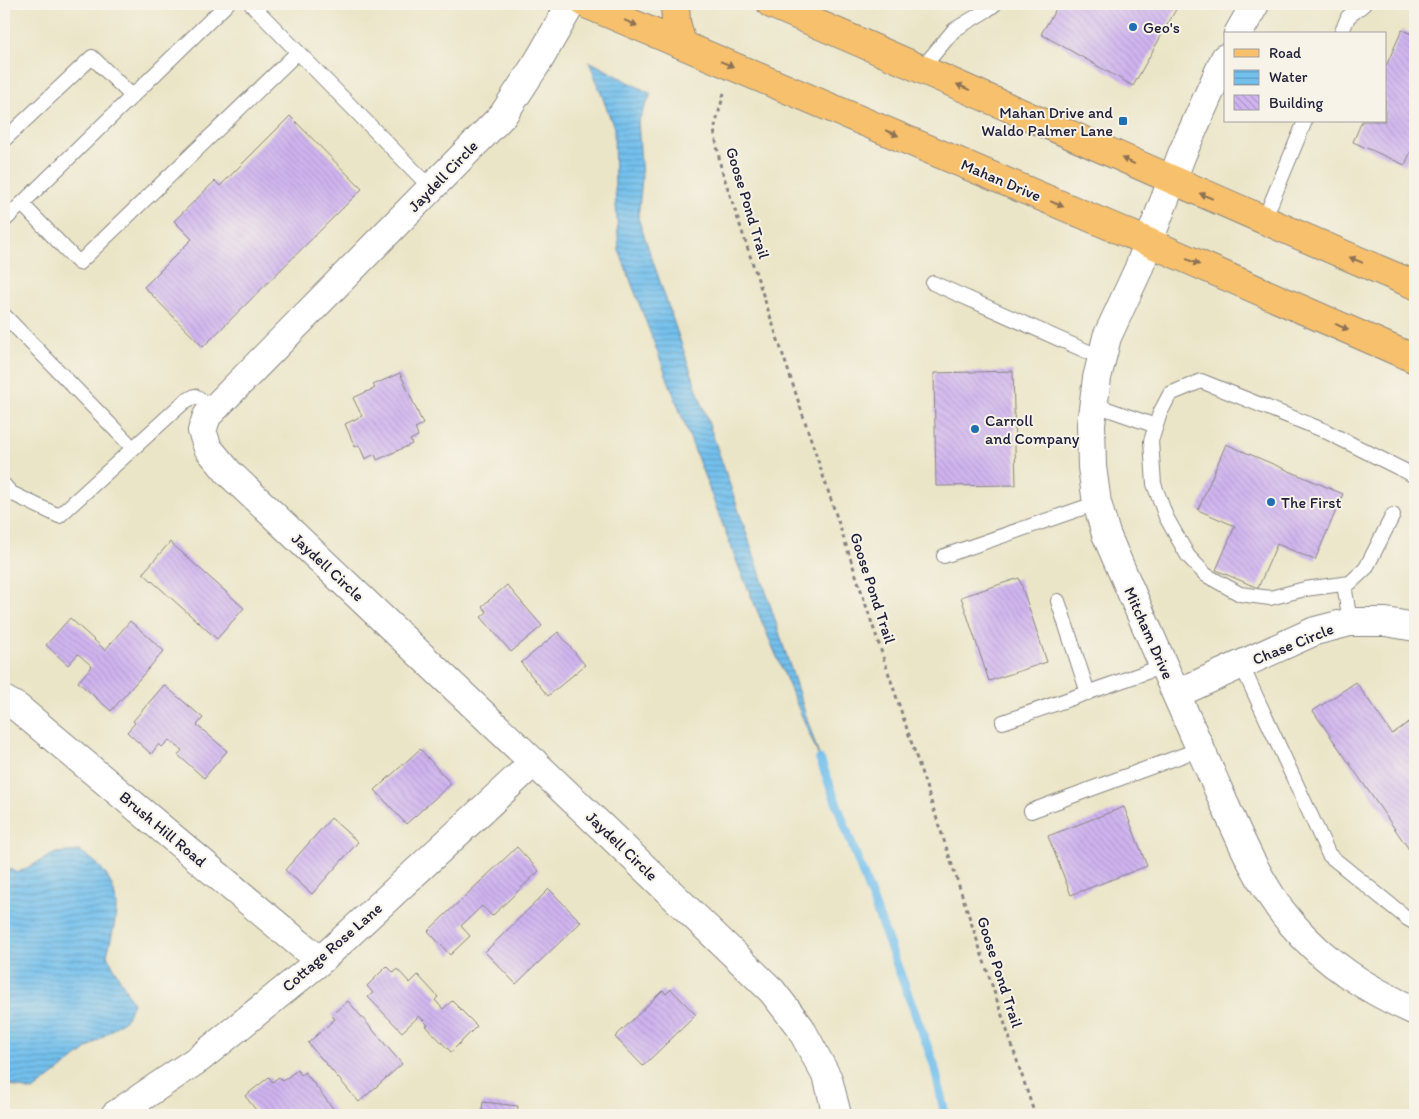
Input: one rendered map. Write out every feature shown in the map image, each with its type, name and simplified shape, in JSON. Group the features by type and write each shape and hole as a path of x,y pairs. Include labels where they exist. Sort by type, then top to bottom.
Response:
{"main road":[{"name":"Mahan Drive","path":"586,4 1148,242 1415,359"},
{"path":"675,4 676,22 682,44"},
{"path":"771,4 922,68 1172,181 1415,285"}],"street":[{"name":"Jaydell Circle","path":"572,4 539,60 503,115 207,416 202,431 208,448 229,474 534,762 772,991 800,1027 828,1079 837,1115"},
{"path":"1239,32 1255,4"},
{"name":"Mitcham Drive","path":"1224,60 1172,181 1138,270 1107,337 1093,404 1091,424 1092,467 1097,503 1106,534 1200,749 1241,840 1269,892 1291,923 1316,949 1346,974 1382,996 1415,1011"},
{"name":"Chase Circle","path":"1176,694 1315,631 1350,622 1386,622 1415,627"},
{"name":"Brush Hill Road","path":"4,700 18,708 320,961"},
{"name":"Cottage Rose Lane","path":"116,1115 200,1058 320,961 534,762"}],"lane":[{"path":"4,221 227,4"},
{"path":"251,4 431,188"},
{"path":"922,68 954,30 995,4"},
{"path":"1342,32 1348,17 1364,4"},
{"path":"22,204 79,263 298,52"},
{"path":"4,140 92,57 132,96"},
{"path":"1264,220 1305,122"},
{"path":"933,282 1102,358"},
{"path":"4,315 133,448"},
{"path":"1393,516 1366,568 1350,583 1305,589 1270,598 1240,594 1206,575 1188,556 1166,517 1154,484 1151,442 1160,413 1170,394 1201,381 1323,430 1415,476"},
{"path":"6,493 59,516 184,402 195,396 215,408"},
{"path":"1093,404 1156,426"},
{"path":"944,556 1097,503"},
{"path":"1344,584 1350,622"},
{"path":"1058,601 1088,693"},
{"path":"1242,664 1329,855 1415,923"},
{"path":"1003,722 1164,666"},
{"path":"1031,811 1200,749"}],"path":[{"name":"Goose Pond Trail","path":"731,66 714,130 721,168 1034,1115"}],"water":[{"path":"589,61 651,94 638,122 642,178 638,218 756,561 820,759 738,565 619,250 614,128"},
{"path":"80,851 101,868 113,890 116,900 115,921 107,955 133,1003 127,1018 33,1091 4,1084 4,866 17,873 56,853"}],"building":[{"path":"1059,4 1179,4 1133,86 1041,34"},
{"path":"1402,30 1415,35 1415,142 1405,165 1353,142 1362,122 1386,122 1386,66"},
{"path":"290,116 362,189 203,347 144,287 192,239 174,221 215,181 220,186"},
{"name":"Carroll and Company","path":"1013,371 1016,485 936,486 934,373"},
{"path":"400,373 423,424 415,428 418,436 410,440 412,444 377,460 375,454 365,459 359,445 355,447 345,424 362,416 353,398 375,388 373,385"},
{"name":"The First","path":"1226,444 1343,494 1315,560 1277,544 1258,588 1216,570 1235,526 1198,510"},
{"path":"170,542 244,608 217,639 143,573"},
{"path":"1019,578 1047,662 989,681 961,597"},
{"path":"507,585 542,626 511,652 481,617 487,612 482,606"},
{"path":"70,618 105,650 130,621 164,651 111,711 78,682 92,666 78,654 68,665 46,645"},
{"path":"558,632 585,665 548,696 521,663"},
{"path":"1356,682 1392,734 1415,718 1415,858 1313,711"},
{"path":"164,685 203,718 197,725 227,751 204,778 178,755 182,750 169,740 162,747 159,744 151,754 127,732 135,723 133,721"},
{"path":"420,749 451,784 406,824 375,790"},
{"path":"1124,807 1147,866 1071,895 1048,836"},
{"path":"331,818 358,842 312,894 285,870"},
{"path":"517,847 539,871 492,916 482,906 461,926 470,936 450,955 428,931"},
{"path":"549,889 581,922 516,984 485,952"},
{"path":"387,966 394,973 397,969 410,983 418,975 438,997 435,1000 443,1009 452,1001 477,1026 451,1052 419,1016 402,1032 368,997 373,993 367,986"},
{"path":"671,989 696,1015 643,1066 615,1037 663,990 666,994"},
{"path":"348,1001 402,1064 359,1102 308,1043 335,1019 331,1015"},
{"path":"297,1070 301,1075 305,1072 338,1115 260,1115 245,1096 269,1077 272,1082 279,1077 283,1081"},
{"path":"483,1102 518,1106 517,1115 481,1115"}],"waterway":[{"path":"820,759 934,1064 945,1115"}],"place":[{"name":"Geo's","path":"1133,27"},
{"name":"Mahan Drive and Waldo Palmer Lane","path":"1123,121"},
{"name":"Carroll and Company","path":"975,429"},
{"name":"The First","path":"1271,502"}]}
